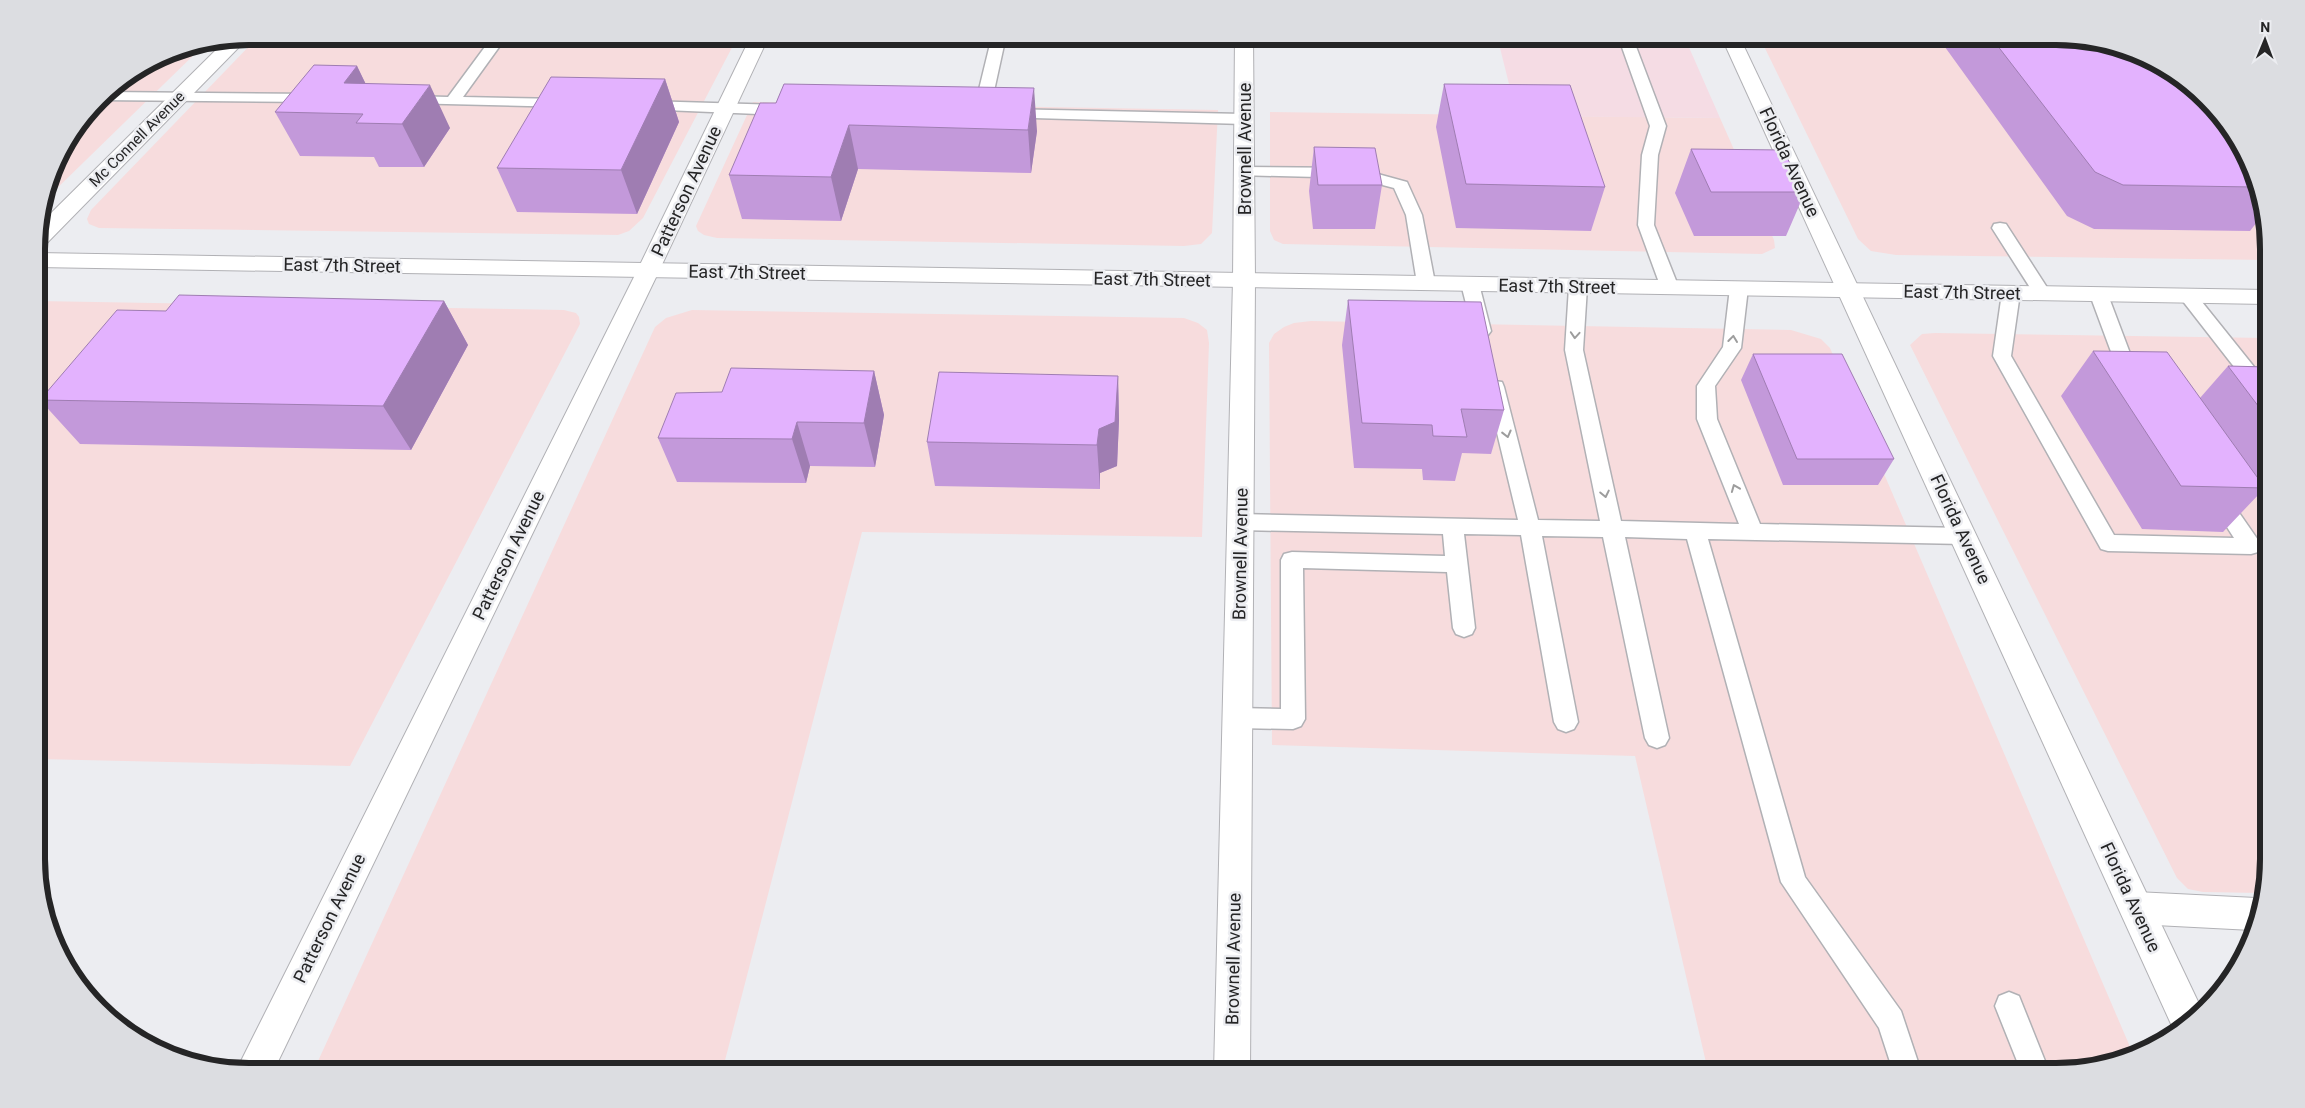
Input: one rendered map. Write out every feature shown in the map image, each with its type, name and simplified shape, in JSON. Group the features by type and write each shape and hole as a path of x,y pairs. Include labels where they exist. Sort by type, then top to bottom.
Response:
{"street":[{"name":"Patterson Avenue","path":"258,1063 648,271 756,45"},
{"name":"Brownell Avenue","path":"1232,1063 1244,280 1244,45"},
{"name":"Florida Avenue","path":"1734,45 1850,290 2186,1016"},
{"name":"Mc Connell Avenue","path":"46,231 230,46"},
{"name":"East 7th Street","path":"45,260 2260,297"},
{"path":"2136,908 2252,914"}],"lane":[{"path":"452,101 493,45"},
{"path":"981,114 997,45"},
{"path":"1628,45 1658,126 1650,155 1646,225 1670,288"},
{"path":"114,96 327,98"},
{"path":"395,100 577,104"},
{"path":"627,106 795,110"},
{"path":"962,113 1244,119"},
{"path":"1243,172 1356,173 1401,185 1414,215 1426,284"},
{"path":"2000,228 2042,293"},
{"path":"1470,284 1486,350"},
{"path":"1578,286 1574,350 1657,738"},
{"path":"1739,288 1732,348 1706,386 1707,419 1753,533"},
{"path":"2011,293 2002,356 2108,543 2251,546 2206,481"},
{"path":"2099,294 2122,357 2144,390"},
{"path":"2188,296 2260,386"},
{"path":"1491,369 1530,528 1566,722"},
{"path":"1240,522 1964,536"},
{"path":"1452,527 1464,628"},
{"path":"1696,532 1794,882 1891,1021 1904,1063"},
{"path":"1237,718 1293,719 1292,560 1456,564"},
{"path":"2009,1006 2032,1063"}],"shaded area":[{"path":"250,45 733,45 643,218 629,231 618,235 99,228 89,224 87,219 91,210"},
{"path":"1499,45 1688,45 1720,118 1517,116"},
{"path":"1763,45 2074,46 2214,120 2233,147 2249,183 2260,235 2260,260 1896,255 1871,251 1858,239"},
{"path":"197,52 53,192 60,171 79,135 114,96 147,72 171,60"},
{"path":"753,102 1218,110 1212,233 1201,244 1184,246 717,238 704,235 698,231 696,226"},
{"path":"1270,112 1720,118 1774,240 1775,248 1762,254 1283,244 1274,240 1270,231"},
{"path":"45,301 564,310 576,313 579,317 580,324 350,766 45,759"},
{"path":"692,310 1184,318 1198,323 1207,330 1209,343 1202,537 862,532 724,1063 317,1063 655,327 666,318"},
{"path":"1311,321 1791,330 1821,339 1830,348 2131,1049 2096,1059 2070,1063 1706,1063 1635,756 1272,745 1269,343 1274,334 1294,323"},
{"path":"1922,334 2260,338 2260,873 2257,893 2203,892 2188,889 2177,878 1910,345"}],"building":[{"path":"1997,45 2070,45 2096,49 2134,60 2158,72 2191,96 2218,125 2233,147 2245,171 2250,187 2123,185 2095,172"},
{"path":"314,65 357,66 344,83 430,85 402,124 356,123 363,114 275,112"},
{"path":"551,77 665,79 621,170 497,168"},
{"path":"784,84 1034,88 1028,130 849,125 831,177 729,175 760,103 776,103"},
{"path":"1444,84 1570,85 1605,187 1466,184"},
{"path":"1314,147 1375,148 1382,185 1318,185"},
{"path":"1691,149 1783,150 1805,192 1711,192"},
{"path":"179,295 444,301 383,406 45,400 45,394 117,310 166,311"},
{"path":"1348,300 1481,302 1504,410 1461,409 1467,437 1433,436 1432,425 1362,423"},
{"path":"2093,351 2167,352 2260,481 2260,488 2181,486"},
{"path":"1753,354 1842,354 1894,459 1797,459"},
{"path":"2228,366 2260,367 2260,408"},
{"path":"731,368 874,371 864,423 797,422 792,439 658,438 676,393 722,392"},
{"path":"939,372 1118,376 1115,422 1099,429 1097,445 927,442"}]}
